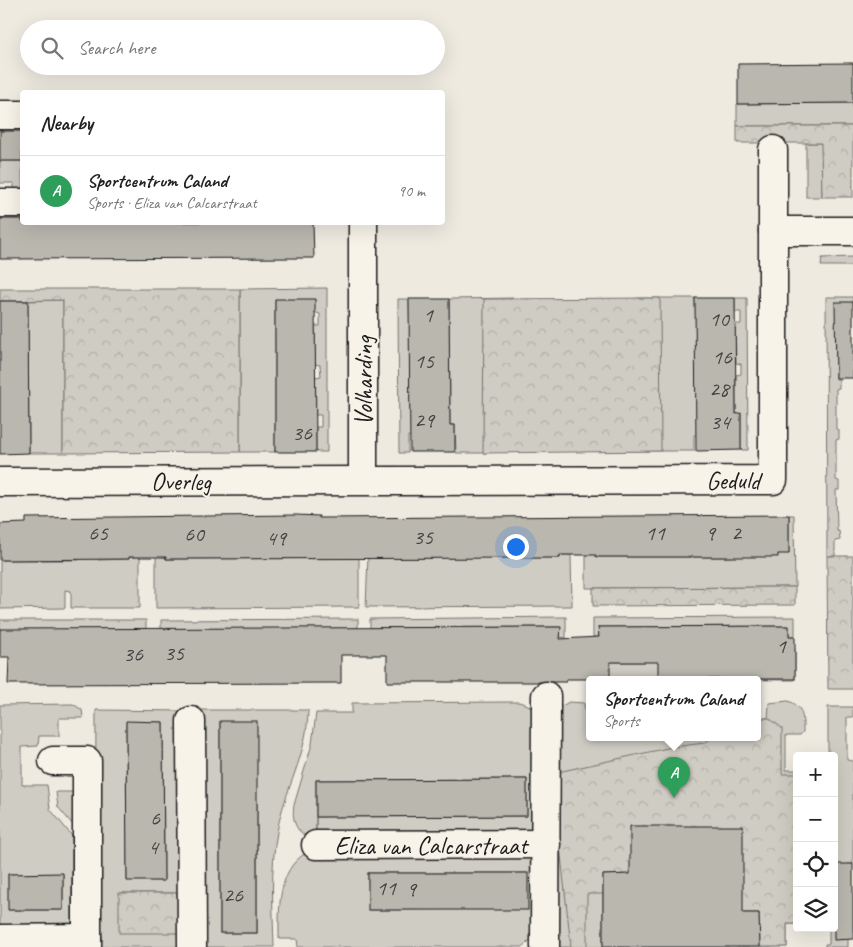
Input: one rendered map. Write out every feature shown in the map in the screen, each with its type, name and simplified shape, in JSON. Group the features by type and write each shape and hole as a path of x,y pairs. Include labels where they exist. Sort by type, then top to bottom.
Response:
{"street":[{"path":"0,115 20,115"},
{"name":"Geduld","path":"363,480 773,480 773,150"},
{"path":"0,203 20,203"},
{"name":"Volharding","path":"362,225 363,480"},
{"path":"773,231 853,231"},
{"name":"Overleg","path":"0,482 363,480"},
{"name":"Eliza van Calcarstraat","path":"545,947 546,696"},
{"path":"191,721 192,947"},
{"path":"0,938 87,943 87,761 53,760"},
{"name":"Eliza van Calcarstraat","path":"316,845 546,844"}],"green space":[{"path":"853,103 853,126 737,126 737,104"},
{"path":"737,126 853,126 853,197 822,197 821,143 737,143"},
{"path":"806,143 822,143 822,197 806,197"},
{"path":"0,161 20,161 20,193 14,193 14,183 0,183"},
{"path":"853,257 853,266 821,266 822,258"},
{"path":"327,288 327,452 316,452 316,427 321,427 321,415 315,415 315,377 321,376 320,365 315,364 315,326 320,326 320,314 275,299 275,452 240,452 240,289"},
{"path":"0,289 240,289 240,452 63,453 63,300 0,301"},
{"path":"826,297 853,297 853,302 836,339 836,379 839,379 839,388 836,389 836,429 839,430 839,439 836,440 836,480 839,481 839,490 836,490 837,531 839,531 840,540 835,541 835,556 827,556"},
{"path":"517,298 486,453 456,453 455,425 450,425 449,299"},
{"path":"637,298 695,298 699,435 694,435 694,451 595,451"},
{"path":"660,298 661,451 483,453 484,299"},
{"path":"735,298 747,298 748,450 741,450 741,414 736,414 736,375 741,374 741,364 736,363 735,324 741,324 741,312 735,312"},
{"path":"398,299 409,299 413,436 408,436 408,453 399,453"},
{"path":"63,300 63,453 29,453 28,301"},
{"path":"789,515 794,515 795,587 586,588 586,554 596,554 596,557 727,557 789,553"},
{"path":"560,555 571,555 572,606 366,607 368,556 560,558"},
{"path":"156,556 166,557 166,559 348,558 359,556 359,607 156,608"},
{"path":"827,556 853,556 853,689 828,689"},
{"path":"79,557 98,557 98,560 140,557 140,608 71,608 71,591 65,590 65,608 0,609 0,560 79,560"},
{"path":"795,587 795,605 593,606 593,588"},
{"path":"566,617 566,638 560,637 560,627 370,628 370,619"},
{"path":"795,617 795,636 789,636 789,626 599,627 599,637 593,637 593,618"},
{"path":"358,619 358,628 161,648 161,620"},
{"path":"0,620 146,620 146,648 0,629"},
{"path":"795,649 795,680 761,680 761,676 593,676 593,667 599,662 642,662"},
{"path":"788,701 800,709 802,717 803,732 800,735 786,735 786,770 793,770 793,924 787,924 787,947 760,947 759,913 743,913 743,826 603,875 603,947 552,947 558,708 569,702 584,703 586,741 761,741 761,718 768,718 769,703"},
{"path":"519,702 528,705 534,710 539,823 527,837 316,838 316,840 310,838 300,832 295,823 293,812 312,744 316,713 352,713 352,703","holes":["527,779 527,816 316,817 316,780"]},
{"path":"73,704 82,710 83,718 59,718 59,736 39,736 38,746 22,747 22,785 47,785 50,809 72,836 72,923 63,932 0,932 0,705","holes":["8,874 63,874 63,910 9,910"]},
{"path":"828,707 853,707 853,717 847,717 847,760 853,761 853,864 848,864 838,899 838,752 828,752"},
{"path":"96,710 186,711 185,893 119,893 185,933 182,947 97,947 95,941","holes":["126,722 163,722 164,881 127,880"]},
{"path":"196,710 308,710 304,742 277,832 273,860 274,947 202,947","holes":["220,721 257,801 257,933 220,933"]},
{"path":"761,718 769,718 782,728 782,774 793,774 793,924 787,924 787,947 760,947 759,913 743,913 630,874 603,875 603,894 587,894 587,947 571,947 558,828 558,772 672,747 705,743 707,741 761,741"},
{"path":"56,792 74,792 78,831 58,807"},
{"path":"527,851 534,859 532,938 523,947 298,947 297,939 279,939 280,904 285,880 290,870 297,860 306,853","holes":["368,873 527,873 527,909 369,910"]},
{"path":"119,893 185,893 185,933 119,933"},
{"path":"838,928 848,929 848,947 825,947 825,944 829,944 829,932 838,932"}],"building":[{"path":"853,63 853,103 738,104 738,64"},
{"path":"0,131 20,131 20,161 0,161"},
{"path":"0,219 20,219 20,225 313,225 314,258 0,259"},
{"path":"695,298 735,298 736,414 741,413 741,450 696,451"},
{"path":"275,299 315,299 316,452 275,452"},
{"path":"409,299 449,299 450,425 455,425 455,452 410,452"},
{"path":"0,301 28,301 29,453 0,454"},
{"path":"835,302 853,302 853,378 836,378"},
{"path":"789,515 789,554 778,554 778,557 596,557 596,555 560,555 560,558 166,559 166,557 129,557 129,559 0,560 0,524 26,523 26,518 319,516 319,518"},
{"path":"789,626 789,636 795,636 795,679 761,679 761,676 658,676 658,662 610,662 610,676 586,676 586,679 566,679 566,682 387,682 387,655 341,655 341,683 8,684 9,657 0,657 0,629 561,627 560,639 599,637 598,627"},
{"path":"126,721 163,722 164,881 127,881"},
{"path":"220,721 257,721 257,933 220,933"},
{"path":"527,779 527,816 316,817 316,780"},
{"path":"630,826 743,826 743,913 759,913 760,947 603,947 603,875 630,874"},
{"path":"838,864 853,864 853,939 834,940 834,932 838,932"},
{"path":"63,873 63,910 8,910 8,874"},
{"path":"368,873 528,873 528,910 368,910"}],"place":[{"name":"Sportcentrum Caland","path":"674,798"}]}
